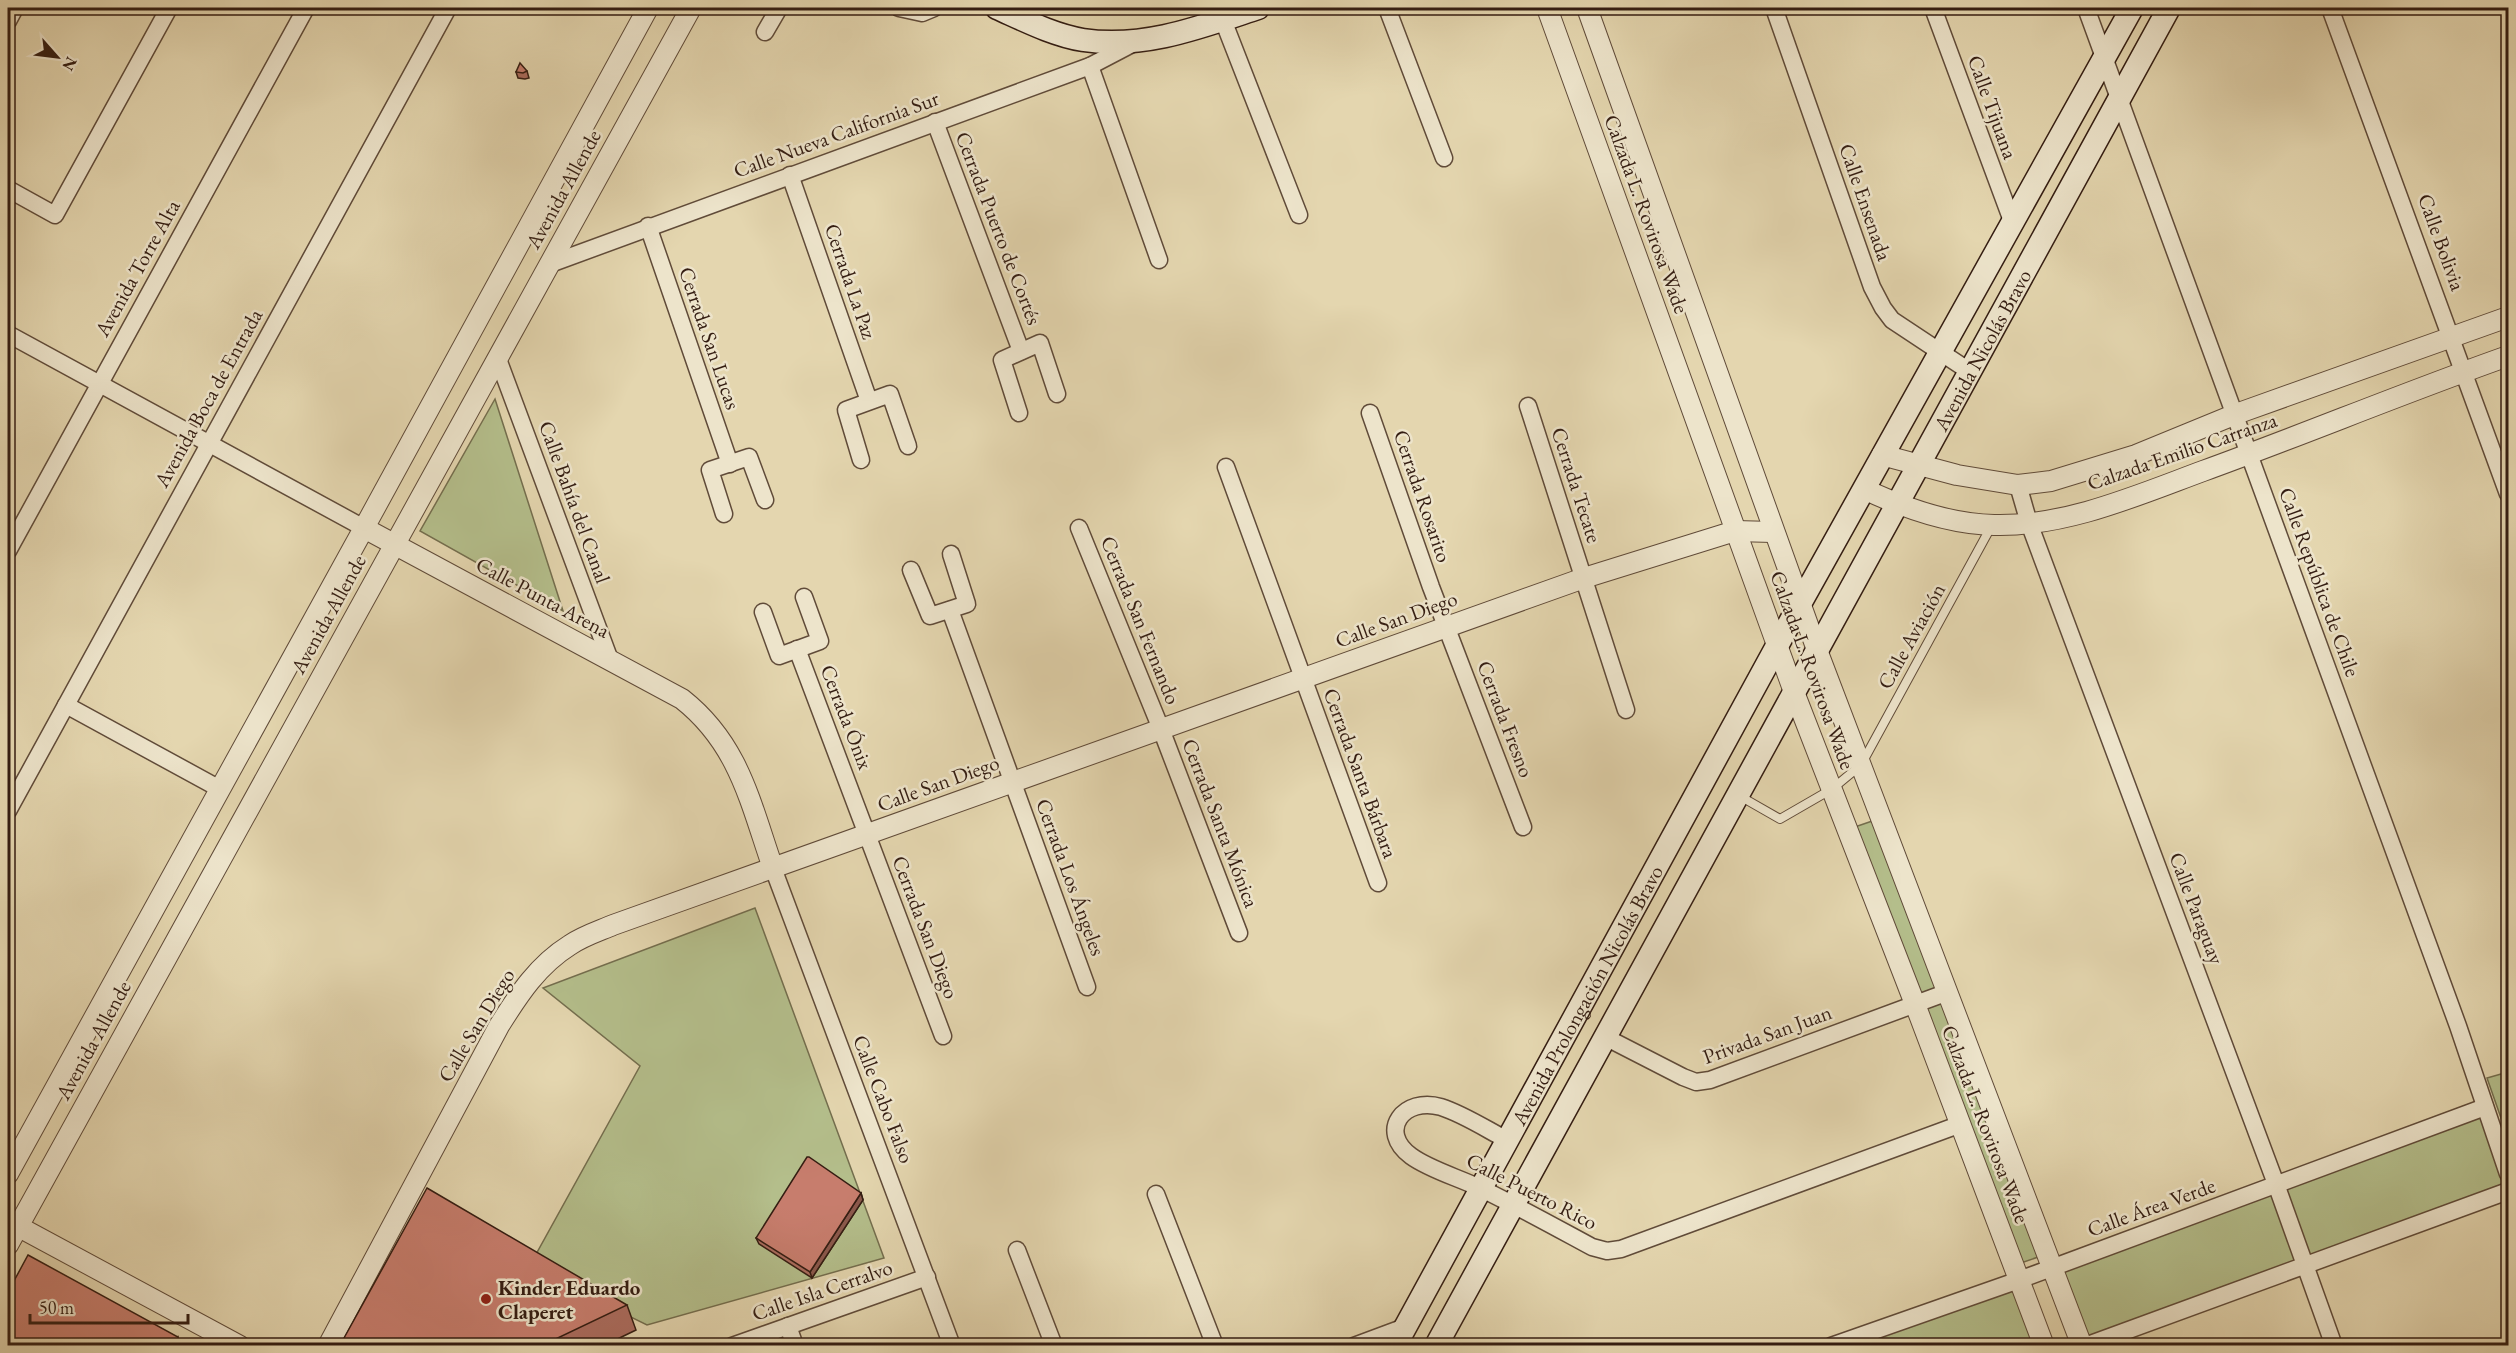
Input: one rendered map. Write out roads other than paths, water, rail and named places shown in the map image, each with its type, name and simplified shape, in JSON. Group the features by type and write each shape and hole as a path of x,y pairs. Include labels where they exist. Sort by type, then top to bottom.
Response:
{"main road":[{"path":"997,8 1033,25 1083,40 1135,43 1183,33 1258,8"},
{"name":"Avenida Nicolás Bravo","path":"1778,644 2132,8"},
{"name":"Avenida Nicolás Bravo","path":"1794,692 2169,8"},
{"name":"Avenida Prolongación Nicolás Bravo","path":"1400,1336 1778,644"},
{"name":"Avenida Prolongación Nicolás Bravo","path":"1436,1346 1794,692"}],"street":[{"path":"8,21 15,8"},
{"path":"8,189 56,214 169,8"},
{"name":"Avenida Torre Alta","path":"8,551 306,8"},
{"name":"Avenida Boca de Entrada","path":"8,811 448,8"},
{"name":"Avenida Allende","path":"8,1245 12,1224 498,359 691,8"},
{"path":"765,32 778,8"},
{"path":"900,8 922,14 934,8"},
{"path":"1387,8 1444,158"},
{"name":"Calzada L. Rovirosa Wade","path":"1547,8 1794,692 2044,1346"},
{"name":"Calzada L. Rovirosa Wade","path":"1587,8 1773,532 2083,1346"},
{"name":"Calle Ensenada","path":"1774,8 1872,287 1882,308 1893,320 1969,371"},
{"name":"Calle Tijuana","path":"1933,8 2012,221"},
{"name":"Calle República de Chile","path":"2086,8 2236,414 2508,1174"},
{"name":"Calle Bolivia","path":"2330,8 2453,337 2508,494"},
{"name":"Avenida Allende","path":"8,1174 364,528 644,9"},
{"path":"1223,20 1299,215"},
{"name":"Calle Nueva California Sur","path":"550,264 648,226 1090,66 1135,43"},
{"path":"1090,66 1159,260"},
{"name":"Cerrada Puerto de Cortés","path":"935,122 1021,351"},
{"name":"Cerrada La Paz","path":"790,175 869,401"},
{"name":"Cerrada San Lucas","path":"648,226 730,464"},
{"name":"Calzada Emilio Carranza","path":"1882,455 1918,465 2018,485 2075,475 2136,455 2236,414 2508,317"},
{"name":"Calle Punta Arena","path":"8,334 208,445 682,699 709,723 727,747 742,777 773,868"},
{"path":"1019,413 1002,360 1040,343 1057,394"},
{"name":"Calzada Emilio Carranza","path":"1864,489 1897,504 1939,517 1993,525 2029,523 2082,512 2146,492 2508,356"},
{"name":"Calle Bahía del Canal","path":"498,359 610,660"},
{"path":"861,460 846,410 890,394 908,446"},
{"name":"Cerrada Tecate","path":"1528,406 1626,710"},
{"name":"Cerrada Rosarito","path":"1370,413 1447,627"},
{"path":"724,513 710,470 749,457 765,500"},
{"name":"Cerrada Santa Bárbara","path":"1226,467 1378,882"},
{"name":"Calle Paraguay","path":"2018,485 2029,523 2276,1184 2334,1346"},
{"name":"Cerrada San Fernando","path":"1079,528 1161,729"},
{"name":"Calle San Diego","path":"328,1346 499,1026 525,984 544,965 571,944 613,925 1584,578 1735,531 1773,532"},
{"path":"911,570 930,616 967,604 951,554"},
{"path":"763,612 779,656 819,641 804,597"},
{"name":"Cerrada Los Ángeles","path":"950,610 1087,987"},
{"name":"Cerrada Fresno","path":"1447,627 1523,827"},
{"name":"Cerrada Ónix","path":"797,649 867,834"},
{"path":"66,705 220,789"},
{"name":"Cerrada Santa Mónica","path":"1161,729 1239,933"},
{"name":"Cerrada San Diego","path":"867,834 944,1036"},
{"name":"Calle Cabo Falso","path":"773,868 952,1346"},
{"name":"Privada San Juan","path":"1605,1036 1696,1082 1710,1080 1948,992"},
{"name":"Calle Puerto Rico","path":"1507,1140 1442,1107 1425,1104 1412,1106 1401,1113 1396,1125 1396,1139 1412,1157 1481,1188 1592,1247 1607,1251 1621,1249 1961,1124"},
{"name":"Calle Área Verde","path":"1831,1346 2019,1280 2485,1107"},
{"path":"2083,1346 2508,1191"},
{"path":"1156,1194 1215,1346"},
{"path":"12,1224 240,1346"},
{"path":"1017,1250 1054,1346"},
{"name":"Calle Isla Cerralvo","path":"732,1346 927,1277"},
{"path":"788,1326 795,1346"},
{"path":"1354,1346 1400,1336"}],"lane":[{"name":"Calle Aviación","path":"1861,765 1993,525"},
{"path":"1737,795 1780,819 1832,789 1861,765"}],"place":[{"name":"Kinder Eduardo Claperet","path":"486,1299"}]}
